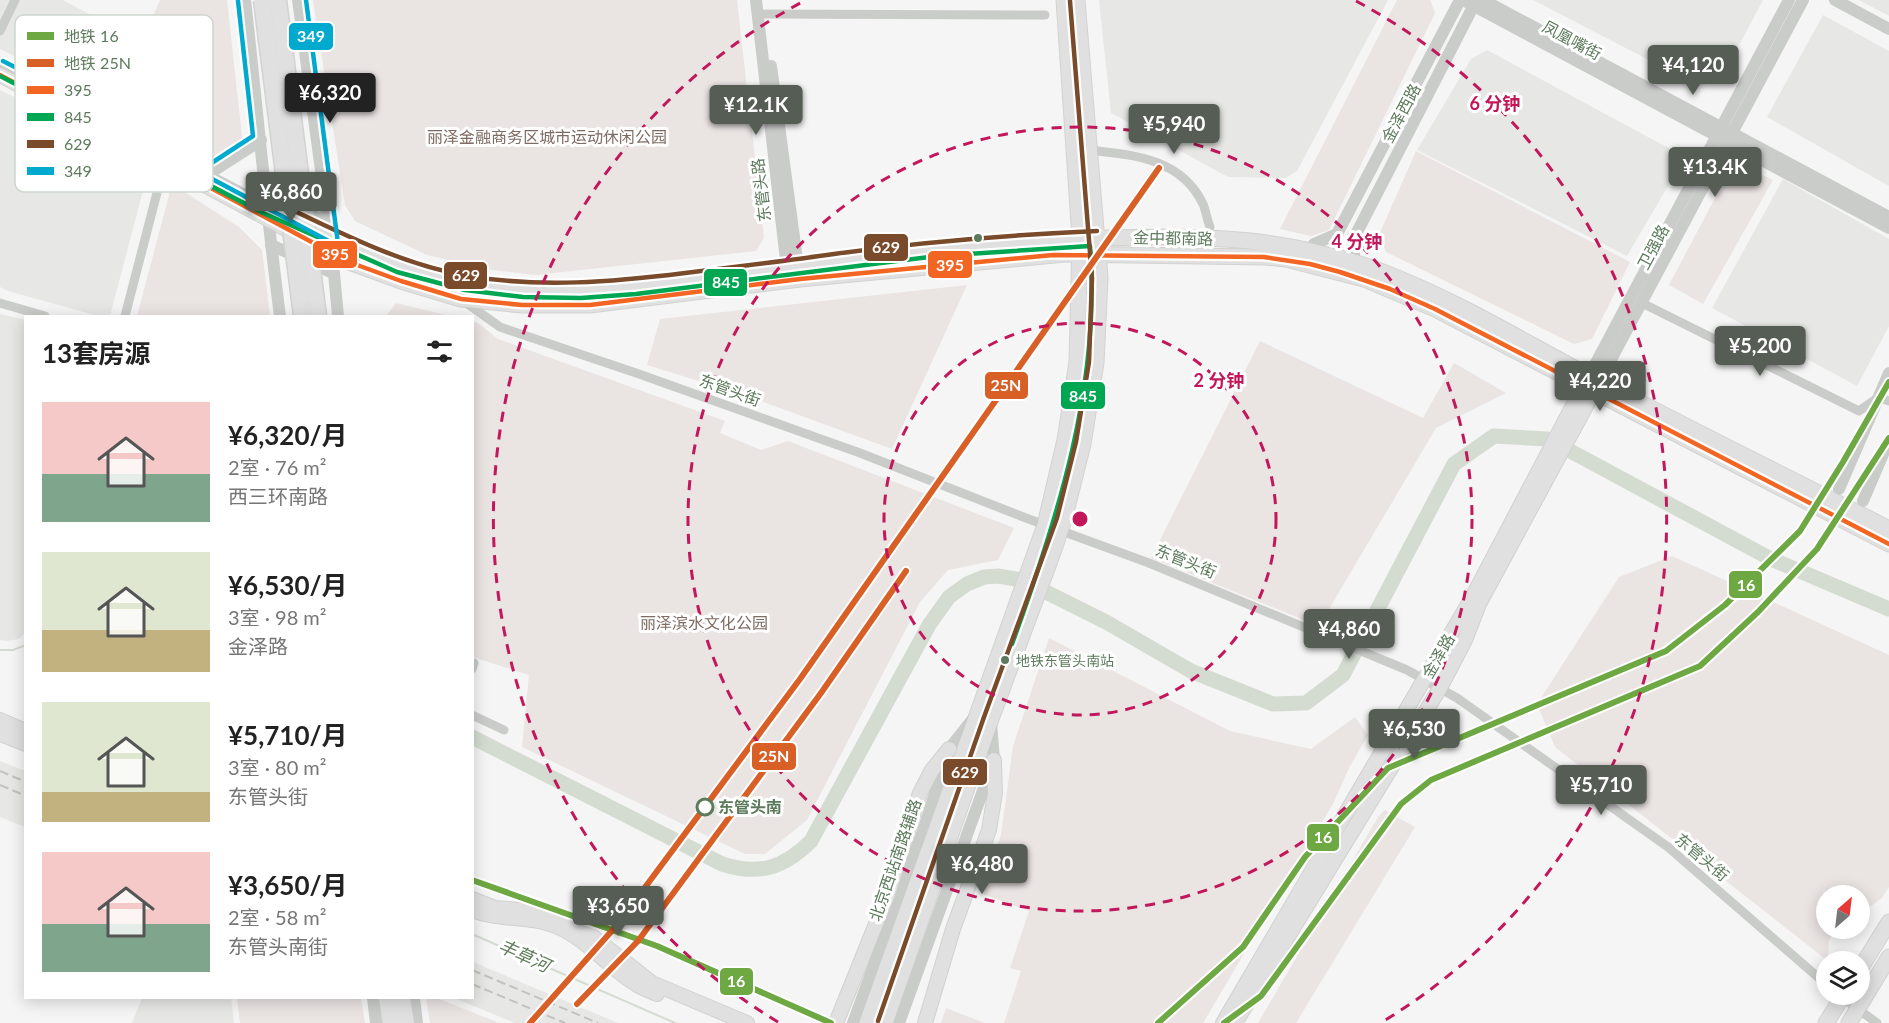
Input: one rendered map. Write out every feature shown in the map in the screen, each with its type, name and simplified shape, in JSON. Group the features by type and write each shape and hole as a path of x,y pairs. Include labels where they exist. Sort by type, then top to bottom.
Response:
{"highway":[{"path":"262,0 302,315"},
{"path":"278,0 318,315"},
{"path":"387,999 390,1023"},
{"path":"402,999 406,1023"}],"main road":[{"path":"885,1023 1016,609 1045,525 1065,440 1077,365 1080,247 1064,0"},
{"path":"867,1023 984,716 1031,615 1061,530 1083,444 1096,363 1099,254 1077,0"},
{"path":"0,75 15,83"},
{"path":"213,183 267,207"},
{"name":"金中都南路","path":"267,207 329,229 400,265 466,283 524,290 580,291 624,288 969,246 1080,247 1099,254 1286,259 1364,279 1410,297 1889,529"},
{"name":"金中都南路","path":"267,207 349,262 461,299 522,305 590,305 812,278 1053,255 1080,247 1097,238 1180,237 1252,241 1289,247 1351,261 1399,278 1439,296 1591,384 1889,544"},
{"name":"金泽路","path":"1235,1023 1440,688 1466,640 1479,604 1591,384"},
{"name":"金泽路","path":"1223,1023 1546,471"},
{"path":"0,720 24,730"},
{"path":"0,734 24,743"},
{"path":"836,1023 888,894 920,793 932,770 949,749"},
{"path":"925,1023 953,929 989,830 994,793 994,760"},
{"path":"474,900 495,908 560,915 577,924 652,983 747,1023"},
{"path":"474,911 499,917 537,920 556,926 576,935 636,984 726,1023"},
{"path":"1870,953 1889,922"},
{"path":"1849,1023 1889,957"},
{"path":"1826,1023 1836,1005"}],"street":[{"path":"0,31 15,0"},
{"path":"245,0 280,315"},
{"path":"298,0 332,252 338,315"},
{"name":"东管头路","path":"756,0 761,14 793,268"},
{"name":"东管头路","path":"761,14 763,0"},
{"name":"凤凰嘴街","path":"1461,0 1478,2 1724,135 1889,228"},
{"name":"金泽西路","path":"1314,244 1337,234 1461,0"},
{"name":"卫强路","path":"1591,384 1642,303 1789,0"},
{"name":"卫强路","path":"1591,384 1724,135 1803,0"},
{"path":"1835,0 1889,28"},
{"name":"金泽西路","path":"1354,255 1353,240 1478,2"},
{"path":"761,14 1046,15"},
{"path":"0,68 15,76"},
{"name":"凤凰嘴街","path":"1724,135 1889,217"},
{"path":"213,171 261,140"},
{"path":"1089,150 1130,155 1158,162 1175,172 1192,188 1203,204 1210,227"},
{"path":"213,178 267,207"},
{"path":"126,315 157,192"},
{"path":"271,245 333,273"},
{"name":"东管头街","path":"461,299 500,327 849,449 1248,602 1425,679 1668,847 1816,975"},
{"path":"0,303 42,315"},
{"path":"1642,303 1859,411 1884,399"},
{"path":"1839,489 1884,399 1889,373"},
{"path":"1863,501 1889,440"},
{"path":"474,716 504,730"},
{"path":"899,1023 994,760 984,716"},
{"name":"北京西站南路辅路","path":"853,1023 924,828 949,749 984,716"},
{"path":"373,999 376,1023"},
{"path":"414,999 417,1023"},
{"path":"1853,1005 1877,1023"}],"shaded area":[{"path":"0,0 63,0 91,15 15,15 15,57 0,49"},
{"path":"1099,0 1388,0 1297,171 1286,178 1228,177 1111,113"},
{"path":"1533,0 1763,0 1720,81 1699,86"},
{"path":"1859,0 1889,0 1889,16"},
{"path":"1823,15 1889,51 1889,186 1767,117"},
{"path":"1487,50 1685,157 1627,256 1417,150 1471,59"},
{"path":"0,90 15,97 15,192 143,192 110,315 94,315 0,287"},
{"path":"1783,179 1889,239 1889,326 1857,386 1712,308"},
{"path":"0,314 24,320 24,634 19,639 0,640"},
{"path":"0,761 24,771 24,827 0,817"},
{"path":"474,962 618,1023 515,1023 456,999 474,999"},
{"path":"142,999 231,999 234,1023 132,1023"}],"green space":[{"path":"160,0 227,0 243,145 220,162 213,159 213,15 153,15"},
{"name":"丽泽金融商务区城市运动休闲公园","path":"313,0 737,0 764,238 756,251 535,275 486,269 427,255 355,221 345,205"},
{"path":"1397,0 1430,0 1435,13 1329,230 1311,236 1280,229"},
{"path":"1416,151 1630,262 1592,339 1574,344 1386,252 1379,235"},
{"path":"1741,165 1773,180 1703,304 1669,285 1731,168"},
{"path":"170,192 184,192 239,227 262,250 270,315 137,315"},
{"path":"967,285 892,449 744,395 647,365 660,319"},
{"path":"396,303 446,315 387,315"},
{"name":"丽泽滨水文化公园","path":"474,322 498,339 725,421 720,433 761,450 788,441 1014,528 998,560 948,570 920,602 807,820 765,854 745,854 522,747 529,675 474,657"},
{"path":"1260,341 1423,418 1454,363 1506,393 1436,428 1319,626 1151,558"},
{"path":"1672,556 1889,655 1889,887 1882,898 1870,907 1870,885 1816,885 1816,939 1830,939 1828,951 1816,952 1555,747 1537,704 1619,577"},
{"path":"1049,638 1230,731 1311,749 1355,717 1368,735 1349,768 1334,802 1203,1023 1004,1023 1021,971 1010,968 1029,911 980,893 1001,835 1013,746"},
{"path":"1385,810 1415,827 1296,1023 1258,1023 1378,817"},
{"path":"237,999 361,999 365,1023 240,1023"},
{"path":"426,999 439,999 499,1023 430,1023"},
{"path":"946,1008 985,1023 941,1023"}],"waterway":[{"path":"474,738 722,864 748,869 770,867 791,858 811,841 929,625 949,597 967,584 984,577 998,576 1022,580 1106,622 1191,671 1273,704 1306,703 1343,675 1454,464 1494,436 1548,439 1771,559 1889,609"},
{"name":"丰草河","path":"0,650 13,650 24,646"},
{"name":"丰草河","path":"474,935 675,1023"}],"railway":[{"path":"0,771 24,781"},
{"path":"0,785 24,795"},
{"path":"474,971 598,1023"},
{"path":"474,985 565,1023"}],"metro line":[{"name":"25N","path":"530,1023 617,925 800,679 1159,168"},
{"name":"16","path":"1158,1023 1243,947 1305,857 1388,768 1666,651 1725,605 1800,531 1889,382"},
{"name":"16","path":"1224,1023 1261,996 1401,804 1431,780 1700,666 1758,612 1817,549 1889,438"},
{"name":"25N","path":"577,1004 638,941 821,693 906,571"},
{"name":"16","path":"474,881 657,946 831,1023"}],"transit line":[{"name":"349","path":"306,0 339,251"},
{"name":"349","path":"213,162 253,136 238,1"},
{"name":"629","path":"878,1021 984,717 1057,518 1076,442 1089,362 1092,278 1070,1"},
{"name":"349","path":"3,61 15,67"},
{"name":"395","path":"0,75 15,83"},
{"name":"845","path":"0,76 15,84"},
{"name":"349","path":"213,179 336,245"},
{"name":"845","path":"213,187 263,213 397,272 465,290 523,297 581,298 636,294 937,256 1090,246 1092,297 1089,348 1082,399 1060,499 1012,644"},
{"name":"395","path":"213,189 349,262 461,299 522,305 590,305 800,279 1053,255 1264,257 1310,264 1390,289 1435,309 1889,544"},
{"name":"629","path":"269,199 366,244 416,263 468,276 522,282 631,279 932,243 1097,231"}],"place":[{"name":"地铁东管头南站","path":"1005,660"},
{"name":"东管头南","path":"705,807"}]}
